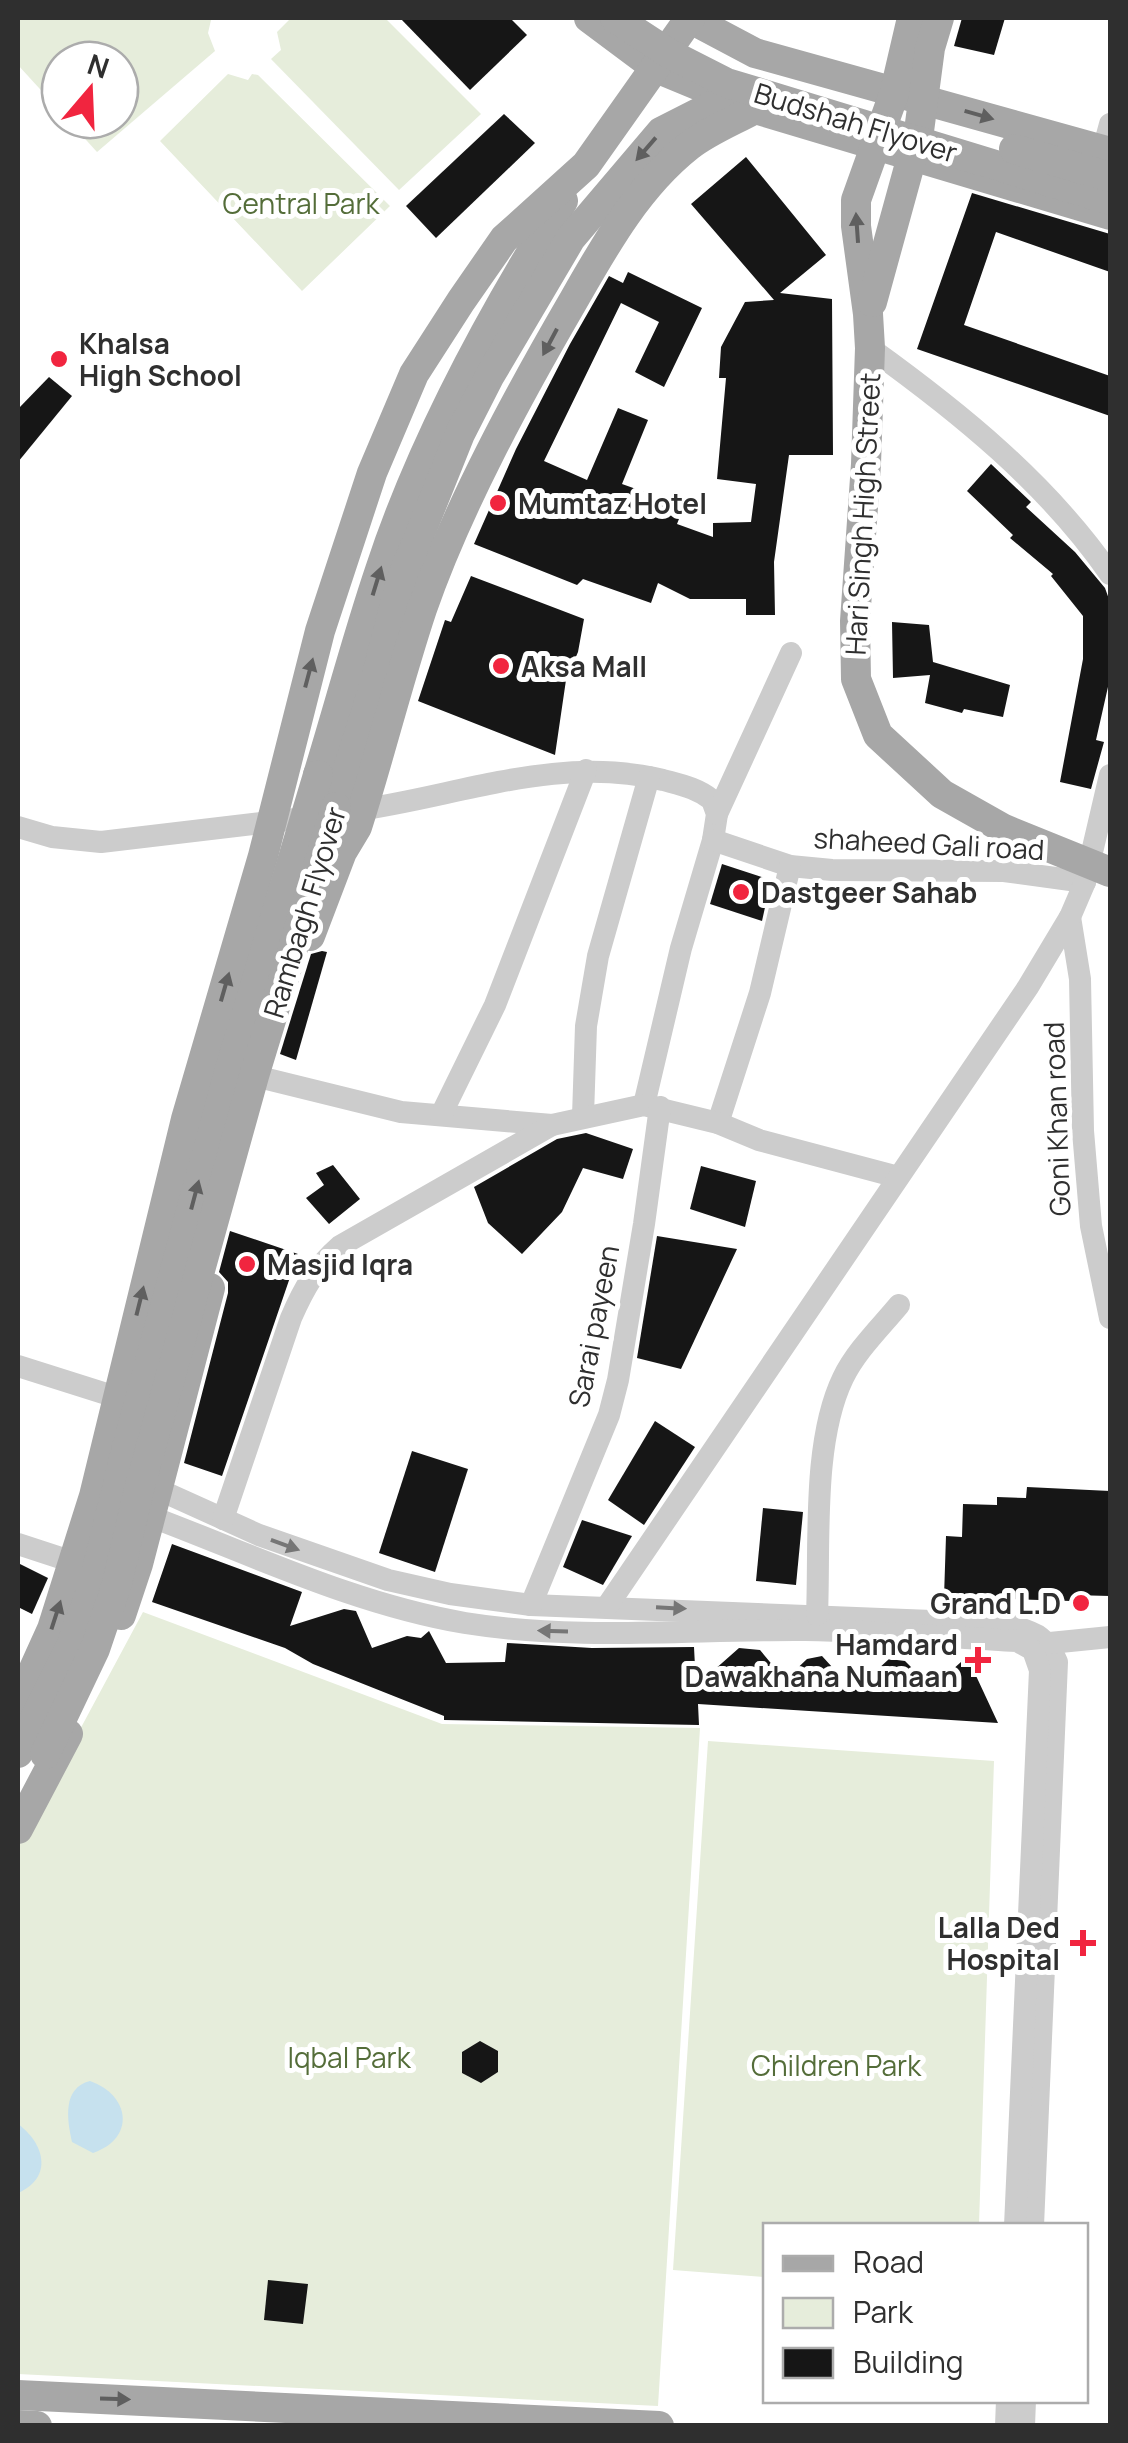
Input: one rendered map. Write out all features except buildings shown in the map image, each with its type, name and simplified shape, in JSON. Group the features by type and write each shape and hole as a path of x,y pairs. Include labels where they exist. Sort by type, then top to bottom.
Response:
{"main road":[{"path":"589,18 656,68 741,103 910,158 1110,216"},
{"name":"Budshah Flyover","path":"615,18 670,54 727,83 1110,200"},
{"name":"Budshah Flyover","path":"641,18 730,68 1109,151"},
{"path":"18,1704 52,1629 94,1496 186,1120 273,820 338,571 372,473 414,374 504,240 586,165 689,18 755,53 1109,151"},
{"path":"868,314 920,131 909,95 912,18"},
{"path":"868,314 856,200 875,144 909,95 939,18"},
{"path":"515,329 616,228 658,176 741,103"},
{"name":"Rambagh Flyover","path":"18,1806 81,1683 116,1587 140,1486 249,1094 373,690 401,581 460,434 515,329 571,238 661,132 741,103"},
{"name":"Rambagh Flyover","path":"18,1753 70,1650 94,1586 130,1435 228,1072 380,569 409,494 469,365 512,281 586,165"},
{"path":"18,1829 109,1654 312,928 362,810 422,608 506,424 616,228"},
{"name":"Hari Singh High Street","path":"868,314 866,464 854,666 860,697 878,735 942,794 1096,873"},
{"path":"18,2395 336,2417 659,2426"},
{"path":"18,2424 37,2426"}],"street":[{"path":"870,348 930,392 1028,477 1088,542 1110,574"},
{"name":"Sarai payeen","path":"530,1605 613,1398 644,1224 652,1106 682,948 714,840 717,814 791,652"},
{"path":"18,827 101,842 362,810 543,772 586,770 649,777 702,792 712,800 717,814"},
{"path":"441,1114 495,1006 586,770"},
{"path":"608,1606 1028,986 1096,873 1110,775"},
{"path":"584,1116 586,1026 598,956 649,777"},
{"name":"shaheed Gali road","path":"714,840 790,866 832,870 1096,873"},
{"path":"718,1123 760,993 790,866"},
{"name":"Goni Khan road","path":"1070,916 1082,1008 1090,1226 1110,1318"},
{"path":"267,1079 402,1112 552,1125"},
{"path":"222,1519 292,1318 304,1288 320,1264 340,1246 552,1125 652,1106 898,1177"},
{"path":"817,1615 823,1449 830,1410 844,1376 899,1305"},
{"path":"18,1366 116,1397"},
{"path":"100,1462 154,1503 319,1584 396,1608 464,1622 520,1630 591,1632 846,1632 1016,1641 1033,1650 1040,1670 1015,2223"},
{"path":"94,1496 154,1503 222,1519 388,1580 450,1594 530,1605 1007,1624 1033,1632 1050,1643 1110,1637"},
{"path":"18,1544 73,1562"},
{"path":"1032,2223 1056,1662 1050,1643"}],"green space":[{"path":"18,18 211,20 208,33 215,51 140,115 140,40 40,40 40,89 18,65"},
{"name":"Central Park","path":"291,18 385,18 481,114 399,190 271,59 281,50 277,32"},
{"name":"Central Park","path":"228,74 248,80 252,74 258,75 390,206 302,291 160,141"},
{"path":"86,140 111,140 97,152"},
{"name":"Iqbal Park","path":"143,1612 442,1724 700,1728 658,2406 18,2374 18,1845"},
{"name":"Children Park","path":"708,1741 994,1761 979,2223 763,2223 763,2277 673,2270"}],"water":[{"path":"90,2081 113,2096 123,2117 116,2137 93,2153 72,2142 68,2115 75,2090"},
{"path":"18,2124 39,2150 41,2169 37,2178 18,2193"}],"place":[{"name":"Khalsa High School","path":"59,359"},
{"name":"Mumtaz Hotel","path":"498,503"},
{"name":"Aksa Mall","path":"501,666"},
{"name":"Dastgeer Sahab","path":"741,892"},
{"name":"Masjid Iqra","path":"247,1264"},
{"name":"Grand L.D","path":"1081,1603"},
{"name":"Hamdard Dawakhana Numaan","path":"978,1660"},
{"name":"Lalla Ded Hospital","path":"1083,1943"}]}
